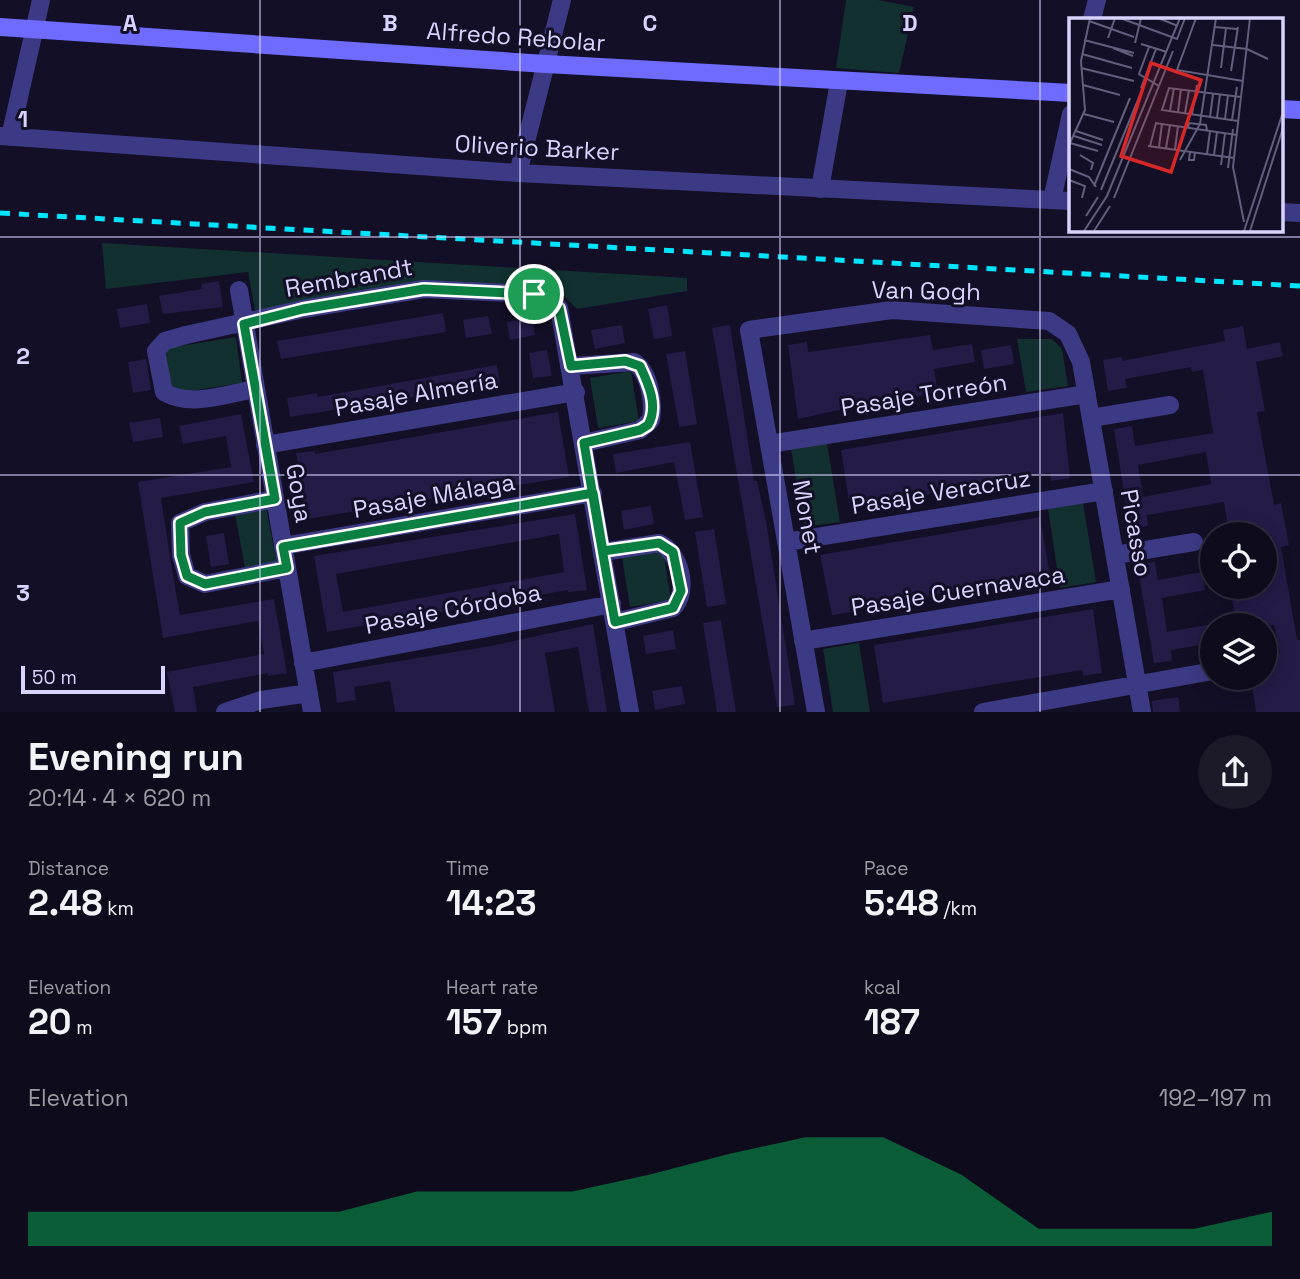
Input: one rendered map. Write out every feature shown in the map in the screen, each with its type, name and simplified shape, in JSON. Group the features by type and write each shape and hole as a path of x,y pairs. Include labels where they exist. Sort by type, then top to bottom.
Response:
{"street":[{"path":"5,137 41,0"},
{"path":"518,173 562,0"},
{"path":"1092,18 1097,0"},
{"name":"Alfredo Rebolar","path":"0,27 546,64 1069,93"},
{"path":"820,189 839,82"},
{"path":"1282,109 1300,110"},
{"path":"1052,200 1069,123"},
{"name":"Oliverio Barker","path":"5,137 518,173 1069,201"},
{"path":"1282,212 1300,213"},
{"name":"Rembrandt","path":"255,389 188,401 174,397 164,392 156,351 165,341 303,309 424,289 534,294 559,308 576,392 630,712"},
{"name":"Goya","path":"239,290 312,712"},
{"name":"Van Gogh","path":"749,330 892,310 1049,321 1068,334 1082,362"},
{"name":"Monet","path":"749,330 816,712"},
{"path":"571,366 635,362 645,377 652,402 651,420 640,430 584,443"},
{"name":"Picasso","path":"1082,362 1142,712"},
{"name":"Pasaje Almería","path":"265,445 576,392"},
{"name":"Pasaje Torreón","path":"769,444 1087,394"},
{"path":"1091,418 1170,405"},
{"name":"Pasaje Veracruz","path":"786,542 1104,491"},
{"name":"Pasaje Málaga","path":"283,547 593,493"},
{"path":"275,499 205,512 180,523 181,555 187,576 205,584 287,568"},
{"path":"1115,555 1194,542"},
{"name":"Pasaje Córdoba","path":"303,663 613,613 673,608 681,591 673,552 659,543 603,551"},
{"name":"Pasaje Cuernavaca","path":"803,641 1121,589"},
{"path":"983,712 1200,673"},
{"path":"225,712 261,700 309,693"}],"green space":[{"path":"846,0 878,0 914,7 899,73 836,68"},
{"path":"102,243 687,278 687,291 577,309 565,297 543,286 419,282 262,313 255,310 248,272 106,289"},
{"path":"236,337 242,383 183,392 169,384 165,359 168,348"},
{"path":"1017,339 1052,339 1062,349 1068,386 1026,392"},
{"path":"631,371 639,421 598,428 590,378"},
{"path":"827,443 840,522 804,527 791,449"},
{"path":"1083,503 1096,582 1060,588 1048,509"},
{"path":"266,508 277,563 245,568 235,514"},
{"path":"663,550 671,600 630,607 622,557"},
{"path":"859,643 870,712 833,712 823,649"}],"building":[{"path":"219,281 223,307 163,314 159,296 202,289 201,284"},
{"path":"147,304 150,323 120,328 117,309"},
{"path":"667,305 672,336 654,339 648,309"},
{"path":"443,313 446,332 281,359 277,341"},
{"path":"488,316 492,334 466,338 463,320"},
{"path":"532,317 535,335 510,340 507,322"},
{"path":"622,325 625,343 595,349 591,330"},
{"path":"730,325 754,481 757,481 766,521 795,705 777,707 712,328"},
{"path":"1243,326 1247,349 1280,342 1283,356 1256,362 1265,411 1257,412 1274,505 1281,503 1289,545 1281,547 1297,640 1300,640 1300,712 1256,712 1253,690 1277,690 1277,653 1280,653 1277,613 1234,613 1232,599 1277,599 1277,522 1227,522 1224,502 1147,515 1148,526 1130,529 1114,429 1132,426 1135,446 1213,433 1203,370 1192,372 1191,367 1125,379 1127,388 1108,391 1103,360 1122,357 1122,361 1225,341 1223,330","holes":["1206,452 1211,484 1143,497 1138,465"]},
{"path":"930,335 933,350 972,344 975,362 934,369 938,393 875,402 798,419 788,345 807,342 808,352"},
{"path":"1011,345 1014,364 984,369 981,350"},
{"path":"547,350 552,376 533,378 529,353"},
{"path":"685,351 697,424 679,427 666,354"},
{"path":"146,359 151,390 133,393 128,362"},
{"path":"497,365 500,383 290,417 287,398 317,393 318,397"},
{"path":"558,412 569,477 307,519 296,453 315,451 315,454"},
{"path":"1063,413 1070,478 1051,481 1050,473 850,508 841,450"},
{"path":"241,414 254,482 161,498 180,615 274,599 287,673 268,676 268,673 193,687 197,712 175,712 167,672 264,654 258,621 163,638 138,482 231,467 226,436 183,444 179,426"},
{"path":"160,418 163,437 133,442 129,423"},
{"path":"690,442 703,517 685,520 674,462 616,473 613,454"},
{"path":"651,506 654,524 624,530 621,511"},
{"path":"575,514 587,590 568,590 327,632 314,556","holes":["559,534 564,572 343,612 336,574"]},
{"path":"1040,517 1050,575 850,609 851,612 832,615 820,555"},
{"path":"714,529 726,604 707,607 695,532"},
{"path":"224,533 229,564 211,567 206,536"},
{"path":"1155,562 1158,580 1200,572 1200,591 1162,598 1167,632 1200,626 1200,645 1171,650 1172,661 1154,663 1137,564"},
{"path":"1093,609 1102,673 1083,676 1082,670 883,703 874,645"},
{"path":"721,620 736,712 717,712 703,623"},
{"path":"593,624 607,712 589,712 578,647 545,653 555,712 395,712 390,681 354,687 356,700 337,703 333,672 491,646"},
{"path":"673,630 676,649 646,654 643,636"},
{"path":"682,686 685,704 655,710 652,691"},
{"path":"1178,697 1180,712 1153,712 1152,701"}],"railway":[{"path":"0,213 1300,286"}],"route":[{"path":"534,294 424,289 303,309 244,324 275,499 205,512 180,523 181,555 187,576 195,582 205,584 287,568 283,547 593,493 603,551 659,543 668,546 673,552 681,591 677,605 615,622 593,493 584,443 640,430 648,425 652,402 640,366 635,362 625,361 571,366 559,308 551,300 534,294"}]}
